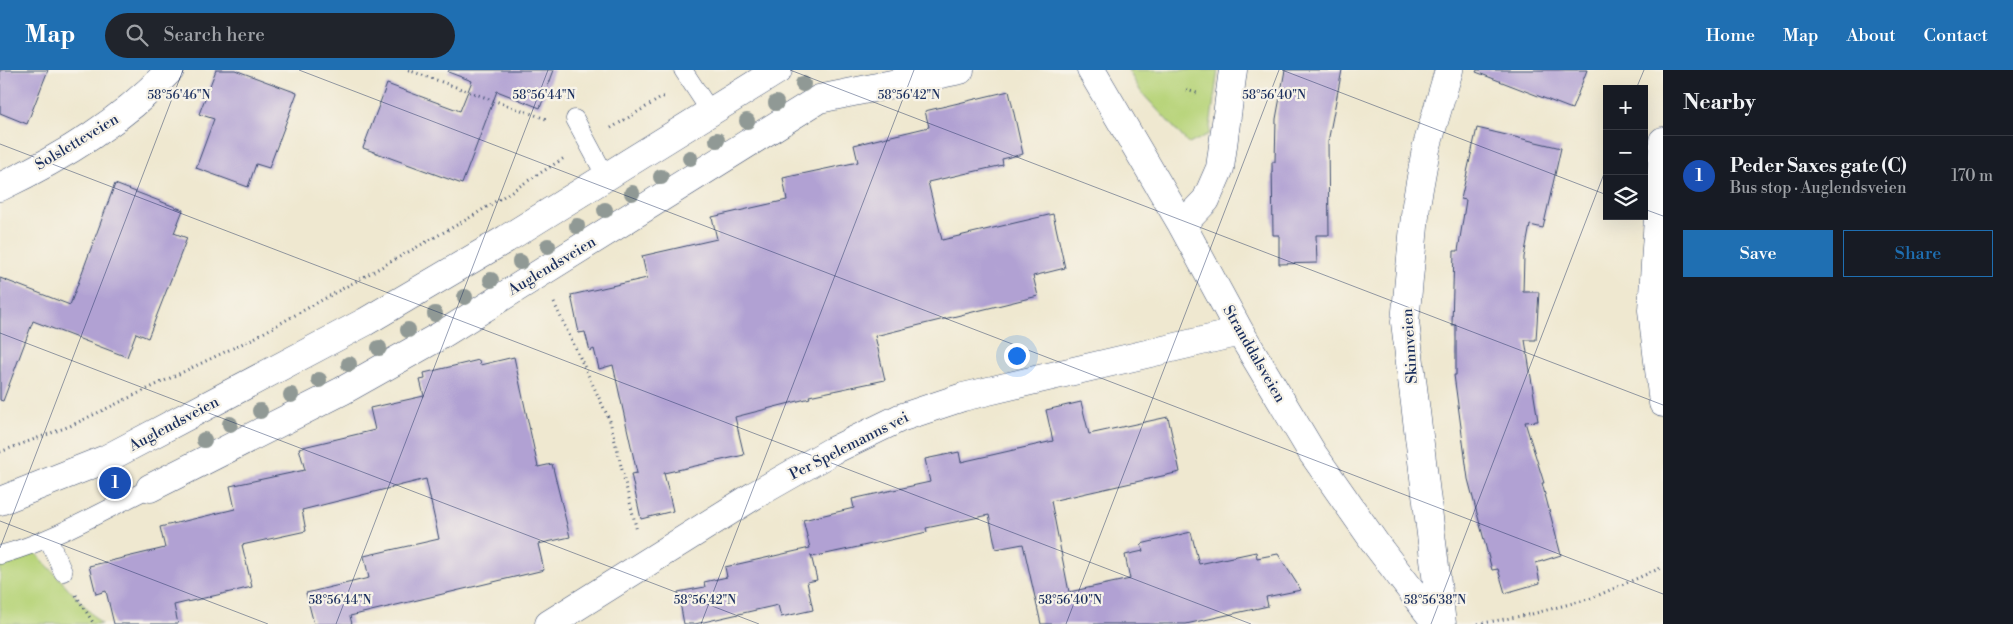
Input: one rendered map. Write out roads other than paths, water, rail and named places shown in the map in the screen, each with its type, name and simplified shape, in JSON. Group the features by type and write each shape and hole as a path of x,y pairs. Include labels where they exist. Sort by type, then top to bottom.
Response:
{"street":[{"name":"Solsletteveien","path":"0,187 87,140 150,92 170,70"},
{"name":"Auglendsveien","path":"0,501 106,459 365,322 606,177 778,70"},
{"name":"Auglendsveien","path":"150,488 342,391 438,337 819,99 960,70"},
{"name":"Stranddalsveien","path":"1091,70 1182,225 1240,332 1313,454 1378,547 1438,624"},
{"path":"1182,225 1206,200 1220,168 1233,70"},
{"name":"Skinnveien","path":"1442,624 1405,322 1416,205 1426,149 1449,70"},
{"path":"1663,141 1652,310 1663,403"},
{"name":"Per Spelemanns vei","path":"549,624 755,494 832,451 900,418 963,397 1240,332"}],"lane":[{"path":"686,76 710,111"},
{"path":"582,131 606,177"},
{"path":"0,555 48,538 150,488"},
{"path":"48,538 63,572"}],"place":[{"name":"Peder Saxes gate (C)","path":"115,483"}]}
